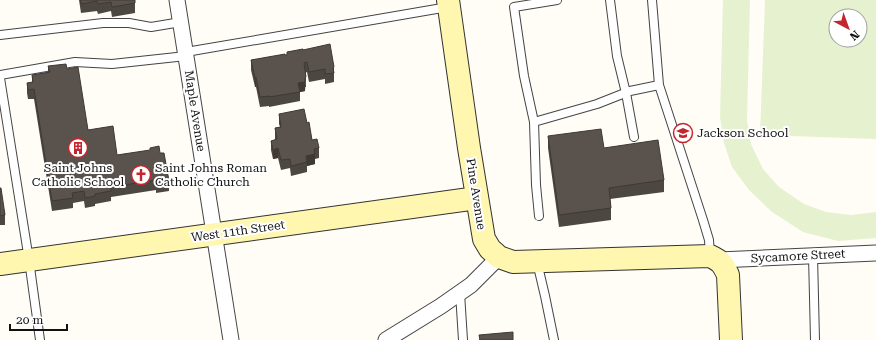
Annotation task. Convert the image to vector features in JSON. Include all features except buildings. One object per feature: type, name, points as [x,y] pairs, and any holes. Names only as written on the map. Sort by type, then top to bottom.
[{"type":"street","name":"Maple Avenue","points":[[177,0],[231,340]]},
{"type":"street","name":"Pine Avenue","points":[[448,3],[484,239],[490,249],[499,257]]},
{"type":"street","name":"West 11th Street","points":[[0,264],[477,198]]},
{"type":"street","name":"Sycamore Street","points":[[715,258],[876,253]]},
{"type":"street","points":[[386,340],[441,306],[471,285],[499,257],[513,262],[715,258],[724,266],[728,275],[731,340]]},
{"type":"lane","points":[[539,216],[536,185],[534,122],[524,76],[514,7],[557,0]]},
{"type":"lane","points":[[610,0],[617,56],[626,93],[634,138]]},
{"type":"lane","points":[[652,0],[659,85],[715,258]]},
{"type":"lane","points":[[40,340],[0,77],[75,62],[112,64],[186,54],[448,3]]},
{"type":"lane","points":[[0,36],[103,22],[129,23],[151,27],[181,22]]},
{"type":"lane","points":[[534,122],[597,104],[626,93],[659,85]]},
{"type":"lane","points":[[813,255],[815,340]]},
{"type":"lane","points":[[537,262],[554,340]]},
{"type":"lane","points":[[460,293],[463,340]]},
{"type":"green space","points":[[723,0],[750,0],[747,120],[751,144],[763,169],[779,187],[804,204],[826,212],[851,215],[876,212],[876,238],[838,241],[803,232],[772,212],[749,190],[732,167],[724,143],[720,117]]},
{"type":"green space","points":[[765,0],[876,0],[876,139],[760,135]]},
{"type":"place","name":"Jackson School","points":[[683,133]]},
{"type":"place","name":"Saint Johns Catholic School","points":[[78,148]]},
{"type":"place","name":"Saint Johns Roman Catholic Church","points":[[141,175]]}]
